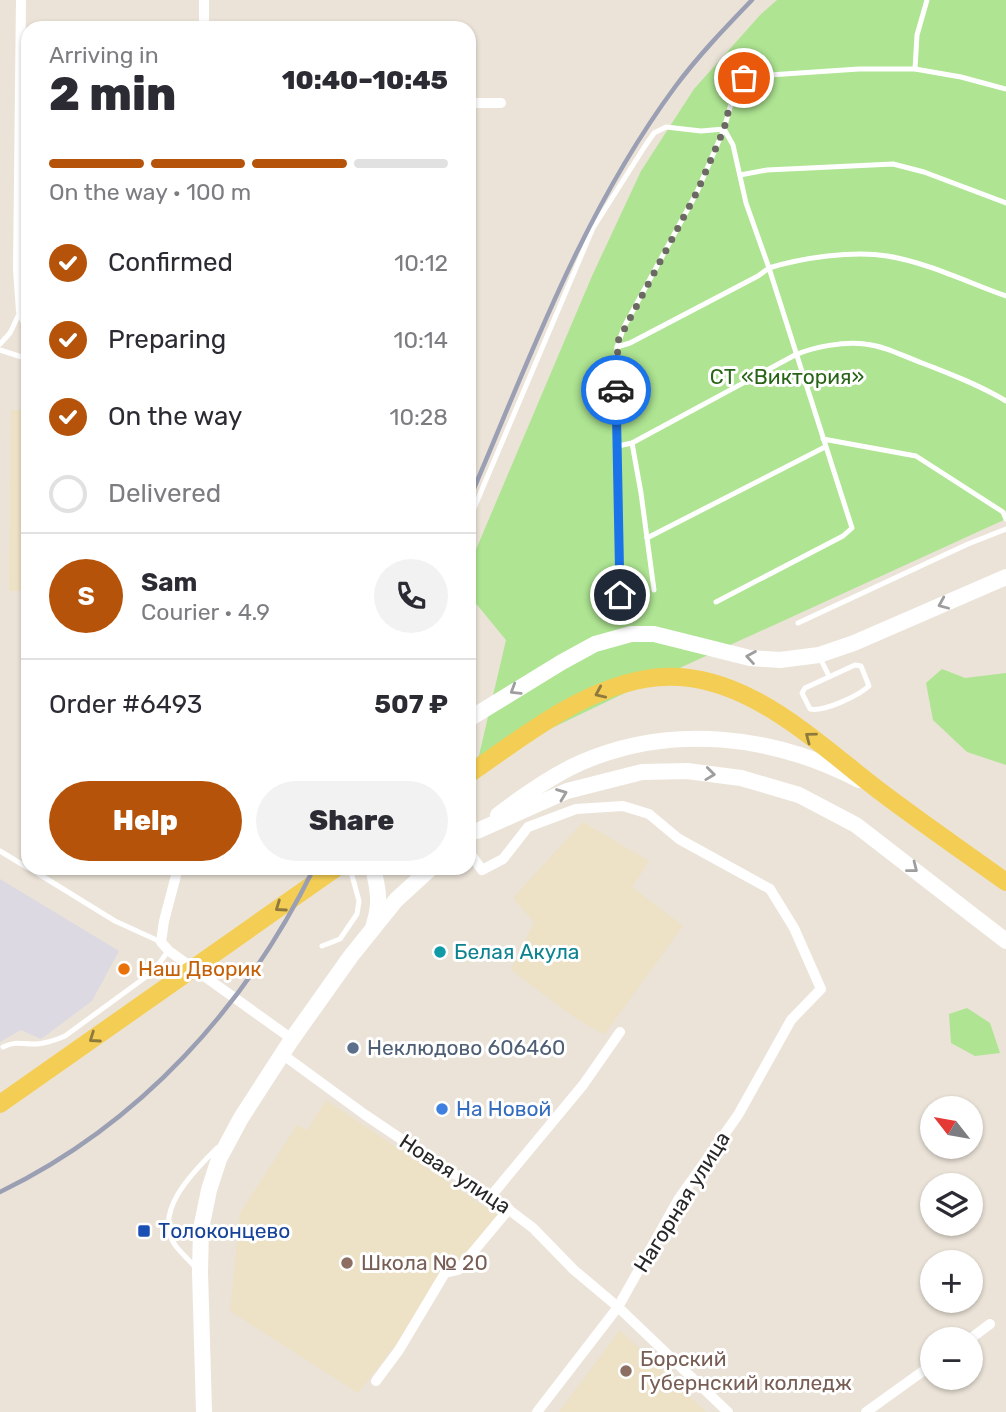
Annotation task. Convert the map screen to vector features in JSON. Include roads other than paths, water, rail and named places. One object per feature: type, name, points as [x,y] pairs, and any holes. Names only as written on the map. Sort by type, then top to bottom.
[{"type":"main road","points":[[476,770],[563,711],[606,690],[646,679],[683,677],[712,683],[773,710],[1006,882]]},
{"type":"main road","points":[[8,1099],[326,875]]},
{"type":"street","points":[[21,0],[22,21]]},
{"type":"street","points":[[204,0],[204,21]]},
{"type":"street","points":[[476,103],[501,103]]},
{"type":"street","points":[[21,188],[18,270],[21,311]]},
{"type":"street","points":[[476,715],[595,644],[631,634],[654,634],[750,658],[780,660],[819,655],[854,643],[1006,577]]},
{"type":"street","points":[[476,832],[524,796],[579,764],[635,744],[682,739],[725,739],[776,747],[839,770],[883,793]]},
{"type":"street","points":[[476,833],[567,791],[642,772],[687,771],[741,778],[799,795],[856,825],[1006,941]]},
{"type":"street","name":"Нагорная улица","points":[[476,862],[482,870],[503,859],[528,827],[576,809],[623,806],[649,814],[679,839],[770,889],[794,929],[821,989],[791,1020],[738,1115],[678,1200],[618,1307],[537,1412]]},
{"type":"street","points":[[176,875],[164,921],[165,947],[292,1039]]},
{"type":"street","points":[[372,929],[379,910],[375,875]]},
{"type":"street","points":[[204,1412],[201,1229],[219,1159],[232,1133],[282,1054],[351,956],[396,900],[423,875]]},
{"type":"street","points":[[491,1196],[583,1085],[620,1032]]},
{"type":"street","name":"Новая улица","points":[[282,1054],[364,1114],[491,1196],[533,1228],[728,1412]]},
{"type":"street","points":[[376,1381],[399,1350],[445,1273],[458,1270],[509,1209]]},
{"type":"street","points":[[983,1329],[990,1324]]},
{"type":"street","points":[[866,1412],[920,1373]]},
{"type":"lane","points":[[915,69],[917,35],[927,0]]},
{"type":"lane","points":[[620,595],[615,377],[617,347],[624,327],[697,192],[724,129],[737,82],[744,78],[859,69],[915,69],[1006,89]]},
{"type":"lane","points":[[476,504],[593,228],[649,138],[666,127],[701,131],[724,129]]},
{"type":"lane","points":[[716,602],[843,536],[852,528],[746,203],[733,145],[724,129]]},
{"type":"lane","points":[[740,175],[767,170],[893,164],[924,172],[1006,203]]},
{"type":"lane","points":[[617,347],[642,337],[769,268],[785,263],[850,254],[885,255],[1006,296]]},
{"type":"lane","points":[[0,344],[10,333],[21,311]]},
{"type":"lane","points":[[618,446],[632,443],[804,351],[852,343],[902,354],[946,371],[1006,401]]},
{"type":"lane","points":[[0,350],[21,357]]},
{"type":"lane","points":[[823,439],[916,456],[1003,512],[1006,519]]},
{"type":"lane","points":[[632,443],[654,590]]},
{"type":"lane","points":[[647,538],[825,447]]},
{"type":"lane","points":[[798,623],[1006,529]]},
{"type":"lane","points":[[819,655],[830,676]]},
{"type":"lane","points":[[855,665],[861,666],[869,686],[862,692],[818,711],[810,709],[802,693],[805,688],[830,676],[855,665]]},
{"type":"lane","points":[[0,850],[21,864]]},
{"type":"lane","points":[[3,1047],[15,1041],[33,1044],[51,1042],[65,1036],[155,971],[165,947],[115,921],[39,875]]},
{"type":"lane","points":[[322,946],[340,939],[357,914],[359,901],[351,875]]},
{"type":"lane","points":[[340,939],[351,956]]},
{"type":"lane","points":[[200,1272],[174,1244],[167,1226],[174,1203],[191,1174],[232,1133]]},
{"type":"railway","points":[[476,483],[536,340],[612,185],[675,87],[702,53],[752,0]]},
{"type":"railway","points":[[0,1192],[51,1164],[99,1132],[143,1096],[184,1057],[222,1014],[256,968],[310,875]]},
{"type":"place","name":"Белая Акула","points":[[440,952]]},
{"type":"place","name":"Наш Дворик","points":[[124,969]]},
{"type":"place","name":"Неклюдово 606460","points":[[353,1048]]},
{"type":"place","name":"На Новой","points":[[442,1109]]},
{"type":"place","name":"Толоконцево","points":[[144,1231]]},
{"type":"place","name":"Школа № 20","points":[[347,1263]]},
{"type":"place","name":"Борский Губернский колледж","points":[[626,1371]]},
{"type":"park label","name":"СТ «Виктория»","points":[[787,377]]}]
